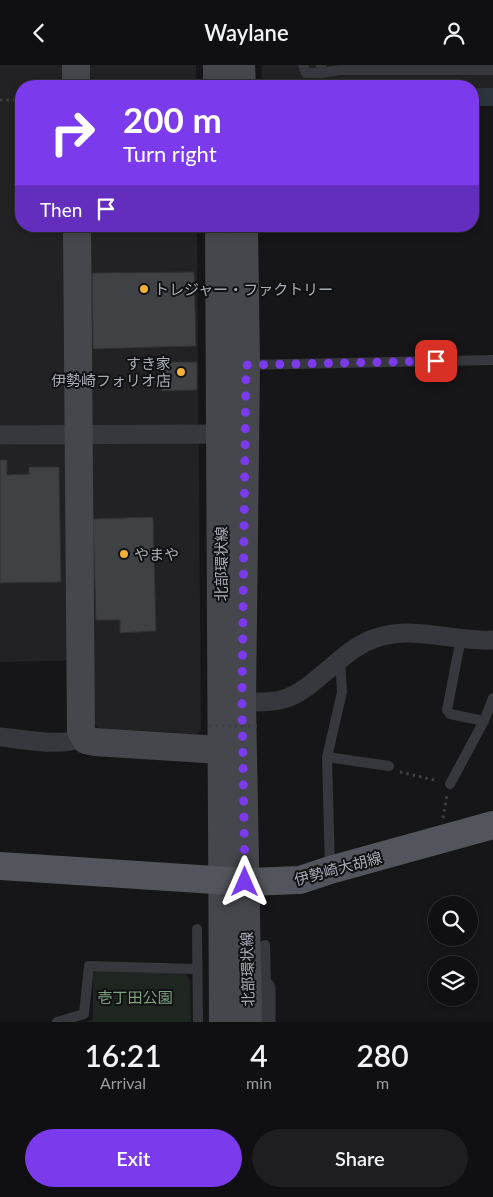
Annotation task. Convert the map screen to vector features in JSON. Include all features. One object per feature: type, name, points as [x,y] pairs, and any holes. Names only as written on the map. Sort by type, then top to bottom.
[{"type":"main road","name":"伊勢崎大胡線","points":[[0,866],[234,880],[300,880],[493,825]]},
{"type":"street","points":[[76,65],[76,80]]},
{"type":"street","points":[[217,65],[218,80]]},
{"type":"street","points":[[242,65],[242,80]]},
{"type":"street","points":[[77,232],[81,722],[83,737]]},
{"type":"street","name":"北部環状線","points":[[219,232],[222,434],[215,738],[234,880],[257,955],[248,1022]]},
{"type":"street","name":"北部環状線","points":[[223,1022],[234,880],[242,702],[246,365],[244,232]]},
{"type":"street","points":[[0,435],[222,434]]},
{"type":"street","points":[[242,702],[275,701],[290,697],[340,659],[368,641],[391,634],[416,633],[493,640]]},
{"type":"street","points":[[0,737],[64,742],[75,741],[83,737],[95,742],[215,738]]},
{"type":"street","points":[[257,955],[266,989],[266,1022]]},
{"type":"lane","points":[[303,65],[306,73],[321,69],[493,70]]},
{"type":"lane","points":[[246,365],[493,360]]},
{"type":"lane","points":[[461,638],[447,710],[450,714],[484,721]]},
{"type":"lane","points":[[330,870],[327,757],[342,692],[340,659]]},
{"type":"lane","points":[[450,784],[484,721],[493,698]]},
{"type":"lane","points":[[327,757],[388,766]]},
{"type":"lane","points":[[197,929],[198,1022]]},
{"type":"lane","points":[[257,955],[266,989]]},
{"type":"lane","points":[[58,1022],[84,1014],[88,966],[197,969]]},
{"type":"path","points":[[0,100],[15,100]]},
{"type":"path","points":[[215,738],[259,726]]},
{"type":"path","points":[[388,766],[400,772],[450,784],[441,824],[445,838]]},
{"type":"shaded area","points":[[0,65],[196,65],[196,80],[15,80],[15,232],[197,232],[201,730],[197,734],[98,728],[92,721],[91,660],[0,662]]},
{"type":"shaded area","points":[[262,65],[493,65],[493,90],[479,90],[479,80],[262,80]]},
{"type":"green space","name":"壱丁田公園","points":[[97,970],[184,973],[190,980],[191,1022],[85,1022],[93,1020],[93,973]]},
{"type":"building","points":[[194,272],[196,346],[93,349],[92,273]]},
{"type":"building","points":[[162,362],[197,362],[197,390],[162,391]]},
{"type":"building","points":[[0,460],[7,460],[7,475],[29,474],[29,467],[59,467],[61,582],[0,583]]},
{"type":"building","points":[[153,517],[156,631],[120,633],[120,620],[96,620],[93,519]]},
{"type":"waterway","points":[[479,97],[493,97]]},
{"type":"place","name":"トレジャー・ファクトリー","points":[[144,289]]},
{"type":"place","name":"すき家 伊勢崎フォリオ店","points":[[181,372]]},
{"type":"place","name":"やまや","points":[[124,554]]},
{"type":"route","points":[[245,882],[242,702],[246,365],[436,361]]}]
